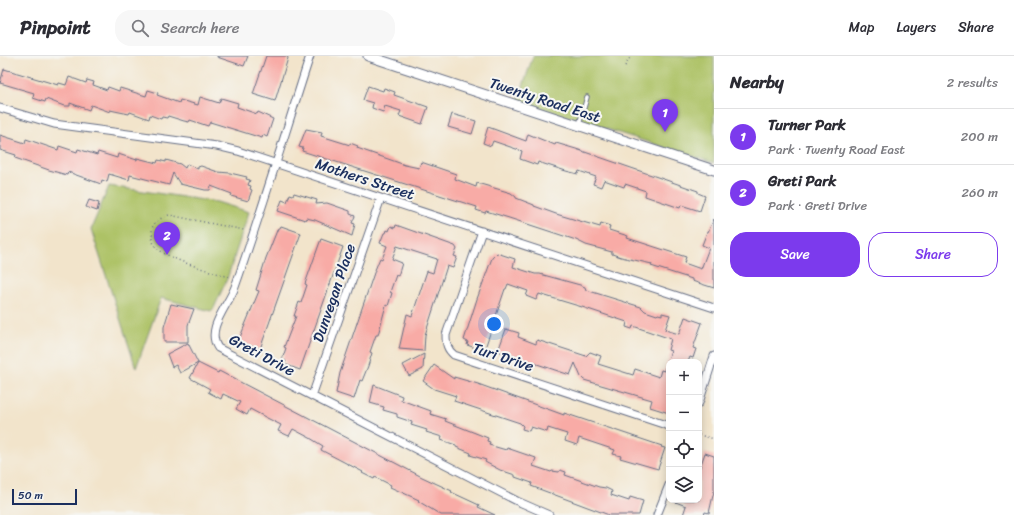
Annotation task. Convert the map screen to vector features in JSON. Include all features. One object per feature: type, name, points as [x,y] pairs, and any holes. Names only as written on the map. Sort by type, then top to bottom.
[{"type":"street","name":"Greti Drive","points":[[310,56],[234,289],[214,329],[213,335],[218,348],[534,510],[548,515]]},
{"type":"street","name":"Twenty Road East","points":[[368,56],[714,170]]},
{"type":"street","name":"Mothers Street","points":[[0,108],[54,124],[217,146],[381,198],[714,308]]},
{"type":"street","name":"Dunvegan Place","points":[[312,396],[381,198]]},
{"type":"street","name":"Turi Drive","points":[[482,231],[446,335],[447,347],[450,351],[454,355],[666,425]]},
{"type":"street","points":[[702,395],[714,356]]},
{"type":"street","points":[[657,515],[666,492]]},
{"type":"lane","points":[[579,125],[587,97]]},
{"type":"path","points":[[625,66],[630,56]]},
{"type":"path","points":[[229,277],[166,255],[156,247],[152,239],[152,227],[159,218],[169,215],[244,230]]},
{"type":"path","points":[[702,436],[714,440]]},
{"type":"green space","points":[[533,56],[714,56],[714,163],[518,101]]},
{"type":"green space","points":[[109,186],[217,202],[249,212],[227,279],[214,308],[211,311],[161,298],[136,368],[91,229]]},
{"type":"building","points":[[217,56],[248,56],[244,66]]},
{"type":"building","points":[[266,56],[287,56],[288,58],[275,101],[253,94]]},
{"type":"building","points":[[4,69],[58,85],[59,83],[66,85],[69,77],[86,83],[87,80],[94,82],[93,85],[107,90],[108,87],[119,91],[120,88],[146,96],[148,90],[179,103],[180,100],[198,105],[200,97],[219,103],[221,98],[238,103],[237,107],[257,114],[258,112],[273,119],[267,137],[263,135],[262,138],[210,122],[208,126],[190,120],[189,122],[168,116],[167,118],[162,117],[161,119],[150,115],[149,119],[130,112],[129,114],[110,110],[110,112],[91,105],[89,110],[70,103],[70,106],[64,106],[46,99],[45,102],[33,98],[34,93],[0,83]]},
{"type":"building","points":[[368,86],[383,91],[384,88],[395,92],[394,95],[428,107],[422,124],[399,116],[401,111],[385,106],[383,112],[372,108],[373,103],[363,100]]},
{"type":"building","points":[[452,114],[476,121],[472,134],[448,127]]},
{"type":"building","points":[[488,127],[526,141],[528,134],[555,145],[556,143],[576,149],[698,191],[698,193],[705,196],[700,211],[681,205],[680,208],[645,196],[646,191],[625,184],[624,187],[604,180],[601,187],[593,184],[596,177],[579,171],[578,174],[538,162],[537,165],[520,159],[522,151],[493,141],[491,146],[483,143]]},
{"type":"building","points":[[306,129],[322,132],[321,136],[350,145],[350,143],[358,146],[357,148],[405,165],[419,168],[421,162],[456,174],[455,179],[476,187],[477,183],[511,193],[516,198],[556,214],[600,227],[601,223],[610,226],[609,230],[628,236],[627,238],[686,257],[684,263],[701,269],[709,248],[702,245],[714,219],[714,288],[692,281],[692,279],[651,266],[652,264],[621,257],[612,254],[612,252],[586,245],[576,240],[509,218],[486,211],[485,213],[476,210],[477,207],[302,151],[303,148],[299,147]]},
{"type":"building","points":[[0,135],[25,143],[26,139],[58,150],[59,146],[77,152],[78,149],[97,155],[98,152],[117,158],[118,154],[137,160],[137,158],[157,163],[158,160],[166,162],[166,160],[180,164],[185,168],[187,164],[198,169],[198,167],[201,166],[218,172],[247,177],[246,179],[250,180],[248,185],[251,186],[250,189],[252,190],[248,201],[231,196],[232,194],[211,186],[210,190],[205,190],[180,184],[173,173],[169,185],[130,175],[129,180],[109,174],[107,182],[102,180],[101,184],[68,172],[67,175],[15,158],[16,155],[0,150]]},
{"type":"building","points":[[294,193],[317,200],[316,204],[327,203],[350,211],[350,214],[355,216],[352,223],[355,224],[352,236],[315,220],[306,218],[305,220],[278,211],[282,200],[287,202],[290,194],[293,195]]},
{"type":"building","points":[[89,200],[99,203],[97,211],[86,207]]},
{"type":"building","points":[[396,225],[455,246],[457,249],[454,256],[457,257],[453,268],[447,266],[425,335],[424,351],[399,349],[407,314],[412,316],[427,271],[433,273],[437,259],[397,246],[392,259],[402,263],[398,276],[396,275],[390,292],[392,293],[388,306],[386,305],[378,335],[376,335],[370,352],[372,353],[368,366],[362,381],[360,380],[354,399],[336,393],[340,373],[375,270],[380,258],[382,259],[387,246],[380,243],[384,233],[386,233],[387,230],[389,231],[391,226],[395,228]]},
{"type":"building","points":[[281,226],[301,233],[260,349],[238,342],[259,291],[256,290],[266,258],[278,228]]},
{"type":"building","points":[[321,239],[343,247],[300,370],[284,364],[286,361],[282,360],[286,348],[284,347],[296,316],[294,316],[299,302],[301,303],[307,285],[305,284]]},
{"type":"building","points":[[497,253],[515,259],[513,267],[580,285],[585,287],[586,290],[641,307],[645,311],[657,315],[662,315],[662,313],[670,315],[665,330],[679,334],[685,317],[702,323],[693,348],[696,349],[693,358],[668,359],[671,351],[668,350],[671,339],[633,326],[632,329],[626,327],[627,322],[539,294],[536,300],[526,296],[528,291],[508,284],[484,351],[467,345],[468,342],[464,340],[492,258]]},
{"type":"building","points":[[171,304],[194,309],[188,325],[188,342],[164,342],[164,327]]},
{"type":"building","points":[[506,329],[519,333],[518,337],[536,344],[537,340],[586,356],[590,352],[601,356],[598,364],[633,375],[635,369],[659,377],[661,370],[664,371],[666,365],[666,412],[650,407],[652,400],[584,380],[581,377],[575,363],[570,375],[498,351]]},
{"type":"building","points":[[188,343],[198,363],[180,373],[176,365],[172,367],[167,354]]},
{"type":"building","points":[[424,354],[423,369],[409,376],[403,365]]},
{"type":"building","points":[[198,363],[218,373],[219,371],[422,477],[452,491],[451,492],[479,505],[478,507],[495,515],[441,515],[418,501],[419,500],[390,487],[391,485],[375,477],[374,479],[362,473],[363,472],[321,450],[323,446],[293,429],[289,436],[278,431],[281,425],[250,409],[247,415],[236,409],[240,402],[223,394],[221,399],[208,392],[210,389],[190,378]]},
{"type":"building","points":[[434,365],[454,379],[454,377],[478,384],[564,415],[564,413],[662,446],[661,447],[665,448],[658,469],[620,458],[621,456],[613,454],[615,450],[579,438],[577,445],[565,441],[567,434],[548,428],[547,432],[531,427],[529,431],[522,429],[523,426],[520,423],[454,401],[456,396],[434,389],[423,381]]},
{"type":"building","points":[[374,385],[402,396],[401,400],[431,411],[430,414],[446,419],[445,421],[488,438],[487,441],[490,442],[489,445],[506,450],[507,448],[536,458],[533,466],[551,472],[559,472],[560,470],[566,472],[565,475],[606,488],[612,491],[611,495],[629,501],[630,497],[643,501],[639,515],[609,515],[531,486],[532,483],[500,470],[485,462],[486,460],[470,455],[471,453],[456,447],[456,445],[441,440],[442,437],[411,425],[412,422],[397,417],[397,414],[383,410],[384,407],[370,403]]},
{"type":"building","points":[[705,453],[714,456],[714,491],[709,513],[705,512],[704,515],[683,515],[686,506],[678,503],[702,503],[702,462]]},
{"type":"place","name":"Turner Park","points":[[665,132]]},
{"type":"place","name":"Greti Park","points":[[167,255]]}]
